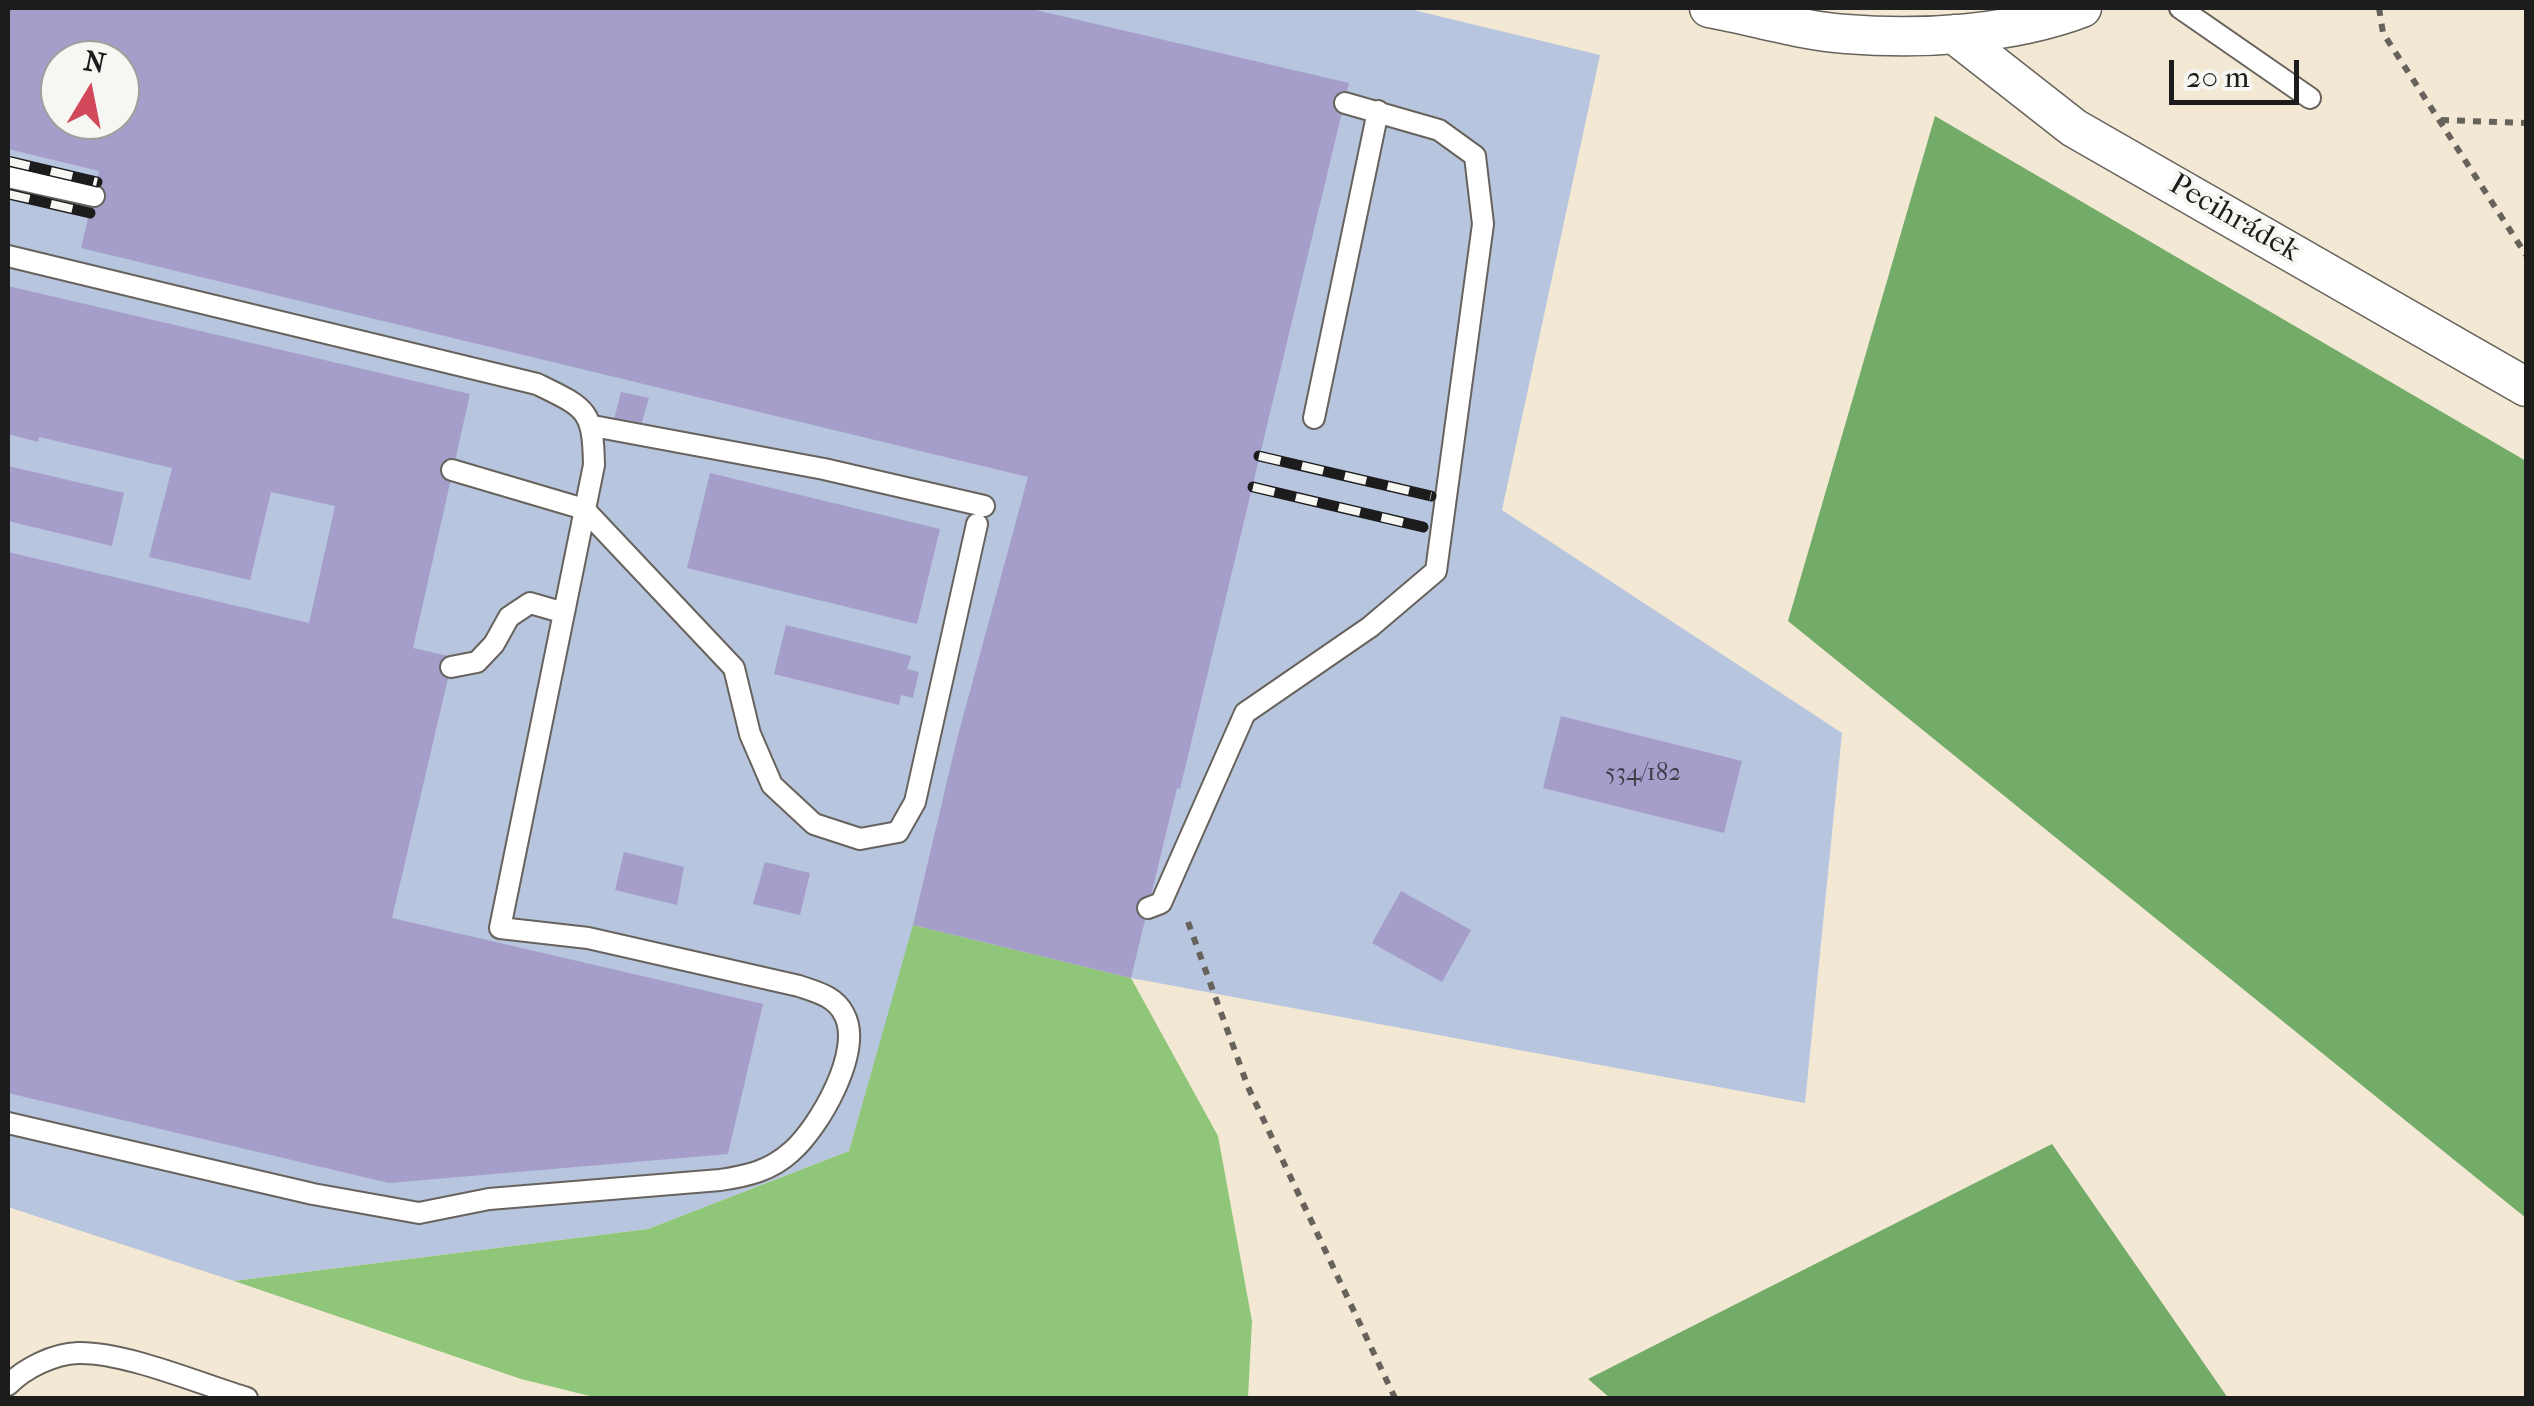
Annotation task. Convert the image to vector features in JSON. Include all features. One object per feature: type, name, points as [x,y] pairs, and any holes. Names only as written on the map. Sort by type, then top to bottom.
[{"type":"street","points":[[1709,8],[1844,34],[1954,34],[2055,18],[2082,8]]},
{"type":"street","name":"Pecihrádek","points":[[1954,34],[2074,128],[2526,387]]},
{"type":"lane","points":[[2180,8],[2310,98]]},
{"type":"lane","points":[[1148,908],[1161,903],[1245,713],[1370,626],[1436,571],[1483,224],[1475,156],[1438,130],[1344,102]]},
{"type":"lane","points":[[1314,418],[1378,111]]},
{"type":"lane","points":[[8,177],[94,196]]},
{"type":"lane","points":[[8,256],[538,384],[576,404],[593,426],[594,465],[500,928],[588,938],[827,995],[845,1014],[848,1035],[840,1082],[822,1118],[791,1152],[758,1174],[489,1199],[419,1213],[313,1194],[8,1123]]},
{"type":"lane","points":[[452,470],[584,509],[734,668],[750,734],[772,785],[814,824],[860,839],[898,832],[915,802],[981,515],[824,469],[593,426]]},
{"type":"lane","points":[[451,667],[476,662],[494,644],[509,617],[530,603],[562,612]]},
{"type":"lane","points":[[8,1386],[41,1362],[76,1353],[113,1357],[247,1398]]},
{"type":"path","points":[[2380,8],[2383,33],[2526,254]]},
{"type":"path","points":[[2440,120],[2526,124]]},
{"type":"path","points":[[1188,922],[1248,1087],[1396,1398]]},
{"type":"shaded area","points":[[8,8],[1405,8],[1600,55],[1502,510],[1842,733],[1805,1103],[1131,978],[914,925],[849,1151],[648,1229],[234,1281],[8,1207]]},
{"type":"green space","points":[[1935,116],[2526,461],[2526,1218],[1788,621]]},
{"type":"green space","points":[[913,925],[1131,978],[1218,1136],[1252,1321],[1248,1397],[598,1398],[521,1379],[234,1281],[648,1229],[849,1151]]},
{"type":"green space","points":[[2052,1144],[2228,1398],[1610,1398],[1588,1379]]},
{"type":"building","points":[[8,8],[1027,8],[1349,83],[1131,978],[913,925],[957,739],[1028,477],[81,248],[99,171],[8,149]]},
{"type":"building","points":[[8,286],[470,394],[413,648],[453,657],[392,918],[763,1004],[728,1154],[389,1183],[8,1093],[8,552],[309,623],[335,506],[271,492],[250,580],[149,557],[172,468],[39,437],[38,442],[8,434]]},
{"type":"building","points":[[621,392],[649,398],[641,425],[614,419]]},
{"type":"building","points":[[8,466],[124,493],[112,546],[8,521]]},
{"type":"building","points":[[710,473],[940,529],[917,624],[687,568]]},
{"type":"building","points":[[786,625],[911,656],[907,669],[919,672],[913,698],[901,695],[899,705],[774,674]]},
{"type":"building","points":[[1561,716],[1742,761],[1724,833],[1543,788]]},
{"type":"building","points":[[624,852],[684,867],[677,905],[615,890]]},
{"type":"building","points":[[765,862],[810,873],[800,915],[753,904]]},
{"type":"building","points":[[1401,891],[1471,930],[1442,982],[1372,943]]},
{"type":"railway","points":[[8,161],[97,182]]},
{"type":"railway","points":[[8,194],[90,213]]},
{"type":"railway","points":[[1259,456],[1431,496]]},
{"type":"railway","points":[[1253,487],[1423,527]]}]
